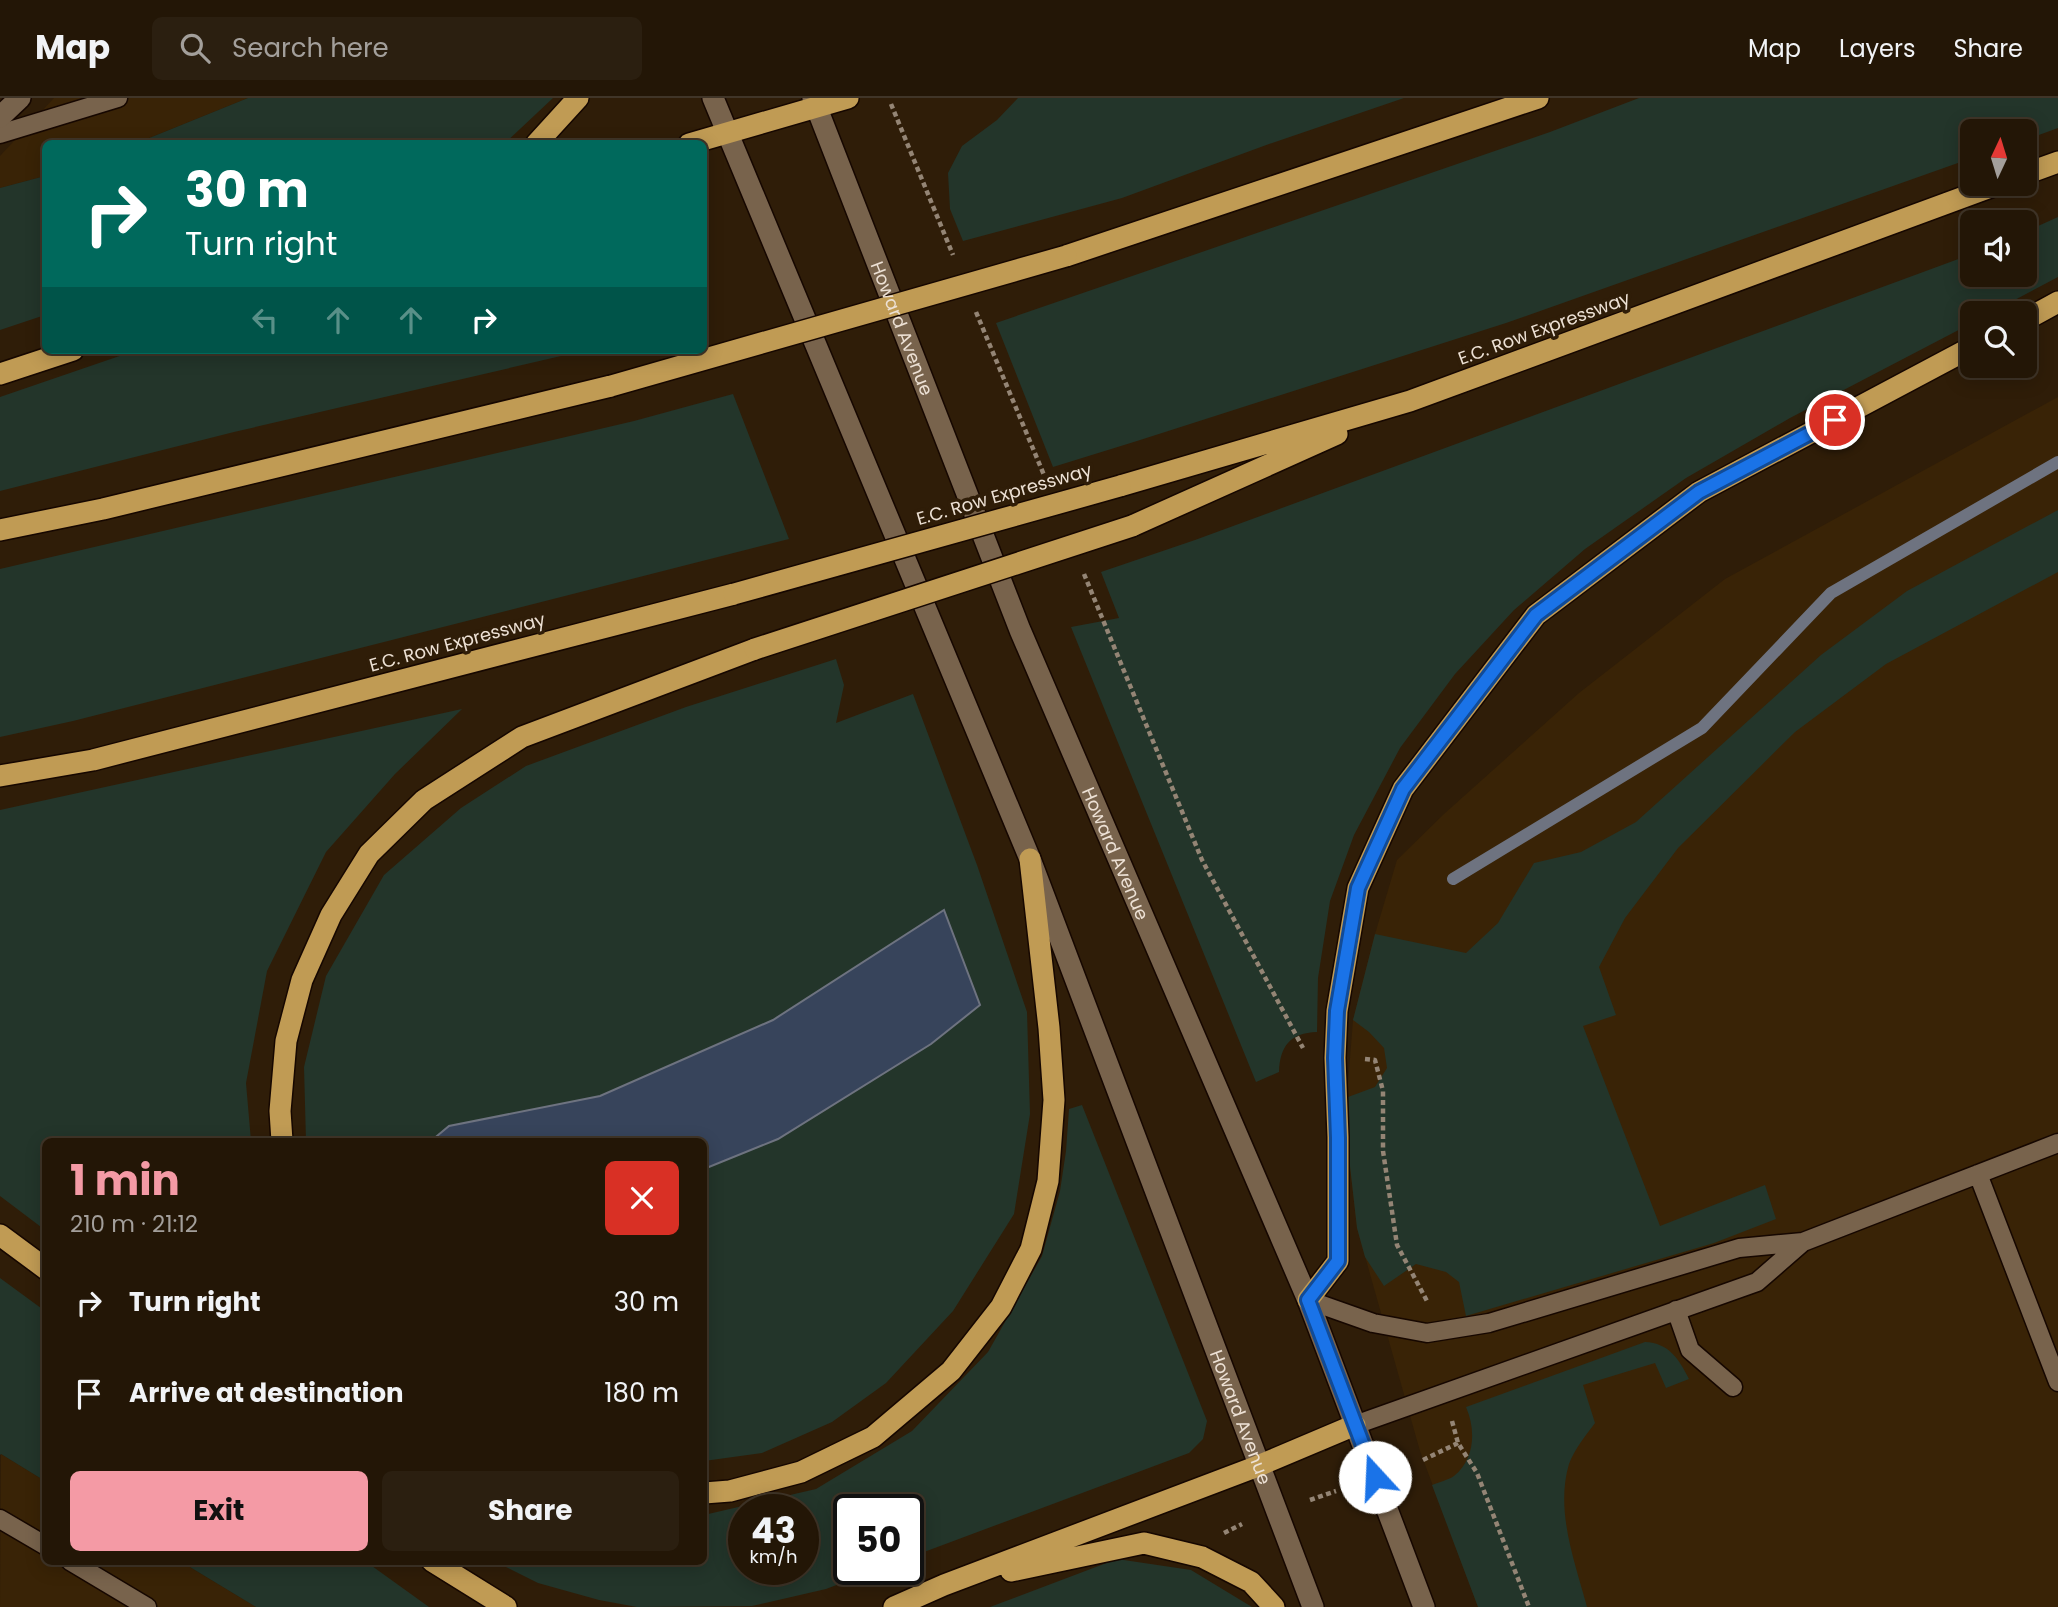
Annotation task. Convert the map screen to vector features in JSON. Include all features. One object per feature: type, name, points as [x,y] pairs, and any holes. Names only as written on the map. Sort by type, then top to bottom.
[{"type":"highway","points":[[541,140],[578,98]]},
{"type":"highway","points":[[701,140],[815,103],[848,98]]},
{"type":"highway","points":[[0,530],[116,506],[611,386],[1066,256],[1538,98]]},
{"type":"highway","points":[[2037,170],[2058,162]]},
{"type":"highway","name":"E.C. Row Expressway","points":[[0,776],[93,760],[734,594],[1410,401],[1966,196]]},
{"type":"highway","points":[[2037,313],[2058,302]]},
{"type":"highway","points":[[1308,1300],[1338,1261],[1335,1058],[1337,1011],[1358,888],[1403,789],[1536,615],[1699,492],[1960,353]]},
{"type":"highway","points":[[0,374],[61,354]]},
{"type":"highway","points":[[282,1138],[280,1111],[286,1041],[302,980],[331,915],[369,854],[424,800],[522,737],[755,649],[1132,526],[1410,401]]},
{"type":"highway","points":[[707,1493],[730,1491],[801,1472],[873,1437],[951,1371],[1001,1307],[1031,1249],[1048,1181],[1054,1100],[1049,1028],[1030,859]]},
{"type":"highway","points":[[0,1235],[42,1266]]},
{"type":"highway","points":[[894,1607],[944,1585],[1258,1466],[1355,1425]]},
{"type":"highway","points":[[944,1585],[1144,1543],[1202,1557],[1251,1582],[1273,1607]]},
{"type":"highway","points":[[438,1565],[506,1607]]},
{"type":"main road","points":[[0,117],[20,98]]},
{"type":"main road","name":"Howard Avenue","points":[[713,98],[1030,859],[1313,1607]]},
{"type":"main road","name":"Howard Avenue","points":[[815,103],[1020,630],[1308,1300],[1424,1607]]},
{"type":"lane","points":[[0,134],[118,98]]},
{"type":"lane","points":[[1308,1300],[1373,1323],[1427,1333],[1489,1323],[1739,1248],[1803,1242],[2058,1143]]},
{"type":"lane","points":[[1978,1174],[2058,1382]]},
{"type":"lane","points":[[1355,1425],[1757,1282],[1803,1242]]},
{"type":"lane","points":[[1676,1310],[1690,1350],[1733,1387]]},
{"type":"lane","points":[[0,1520],[42,1544]]},
{"type":"lane","points":[[77,1565],[147,1607]]},
{"type":"path","points":[[891,104],[954,258]]},
{"type":"path","points":[[975,309],[1044,476]]},
{"type":"path","points":[[1081,565],[1202,860],[1308,1058]]},
{"type":"path","points":[[1363,1059],[1375,1060],[1383,1091],[1382,1151],[1398,1245],[1427,1301]]},
{"type":"path","points":[[1449,1413],[1458,1443],[1477,1473],[1529,1607]]},
{"type":"path","points":[[1423,1460],[1458,1443]]},
{"type":"path","points":[[1310,1500],[1336,1491]]},
{"type":"shaded area","points":[[54,98],[248,98],[144,140],[42,140],[42,177],[0,188],[0,156]]},
{"type":"shaded area","points":[[2058,397],[2058,1607],[1478,1607],[1420,1451],[1357,1228],[1345,1122],[1353,1020],[1397,860],[1444,814],[1579,693],[1725,579]]},
{"type":"shaded area","points":[[1,1454],[42,1479],[42,1565],[187,1565],[256,1607],[0,1607]]},
{"type":"green space","points":[[248,98],[553,98],[508,140],[144,140]]},
{"type":"green space","points":[[1018,98],[1404,98],[1122,198],[963,241],[950,209],[948,173],[962,146],[997,120]]},
{"type":"green space","points":[[1639,98],[2058,98],[2058,128],[2037,136],[2037,119],[1960,119],[1960,162],[1506,323],[1053,467],[996,323],[1550,132]]},
{"type":"green space","points":[[42,177],[42,316],[0,330],[0,188]]},
{"type":"green space","points":[[2058,217],[2058,277],[2013,301],[1960,301],[1960,329],[1790,418],[1686,478],[1585,549],[1514,610],[1455,674],[1400,748],[1354,835],[1330,901],[1318,978],[1317,1032],[1293,1038],[1284,1048],[1279,1072],[1256,1082],[1071,627],[1119,618],[1101,572],[1195,540],[1960,258],[1960,287],[2037,287],[2037,227]]},
{"type":"green space","points":[[125,354],[570,354],[234,432],[0,491],[0,397]]},
{"type":"green space","points":[[733,394],[789,539],[73,721],[0,737],[0,569],[634,421]]},
{"type":"green space","points":[[2058,510],[2058,572],[1886,664],[1795,732],[1678,848],[1625,918],[1599,967],[1616,1015],[1583,1026],[1660,1226],[1765,1185],[1776,1219],[1714,1243],[1466,1316],[1459,1282],[1446,1272],[1416,1264],[1384,1286],[1365,1257],[1357,1228],[1345,1122],[1348,1097],[1375,1087],[1387,1068],[1384,1048],[1353,1020],[1375,934],[1466,953],[1498,923],[1534,863],[1581,852],[1636,822],[1821,655],[1907,591]]},
{"type":"green space","points":[[836,659],[844,685],[836,723],[913,694],[977,865],[1027,1012],[1030,1114],[1014,1214],[953,1311],[886,1383],[832,1422],[762,1453],[707,1461],[707,1168],[778,1139],[980,1005],[944,911],[773,1020],[600,1096],[449,1126],[435,1138],[306,1138],[304,1067],[326,976],[384,875],[461,808],[526,766],[686,707]]},
{"type":"green space","points":[[462,709],[395,774],[326,852],[267,971],[246,1083],[251,1138],[42,1138],[42,1228],[0,1196],[0,810]]},
{"type":"green space","points":[[1082,1105],[1207,1421],[1203,1439],[1189,1453],[924,1552],[924,1494],[833,1494],[833,1585],[837,1585],[752,1606],[637,1607],[599,1600],[538,1583],[502,1565],[707,1565],[707,1514],[728,1509],[728,1585],[819,1585],[819,1494],[794,1494],[816,1489],[912,1431],[988,1352],[1042,1256],[1060,1191],[1069,1109]]},
{"type":"green space","points":[[0,1278],[42,1309],[42,1479],[0,1455]]},
{"type":"green space","points":[[1645,1342],[1661,1345],[1672,1353],[1689,1379],[1666,1388],[1655,1363],[1583,1385],[1595,1423],[1569,1464],[1564,1500],[1568,1536],[1587,1607],[1478,1607],[1432,1485],[1454,1476],[1470,1453],[1472,1434],[1466,1407]]},
{"type":"green space","points":[[1117,1559],[1191,1570],[1252,1607],[990,1607]]},
{"type":"green space","points":[[187,1565],[371,1565],[429,1607],[256,1607]]},
{"type":"water","points":[[944,910],[980,1005],[931,1044],[778,1139],[707,1168],[707,1138],[435,1138],[449,1126],[600,1096],[773,1020]]},
{"type":"waterway","points":[[1453,879],[1702,728],[1831,593],[2058,462]]},
{"type":"route","points":[[1375,1477],[1308,1300],[1338,1261],[1335,1058],[1337,1011],[1358,888],[1403,789],[1536,615],[1699,492],[1835,420]]}]
